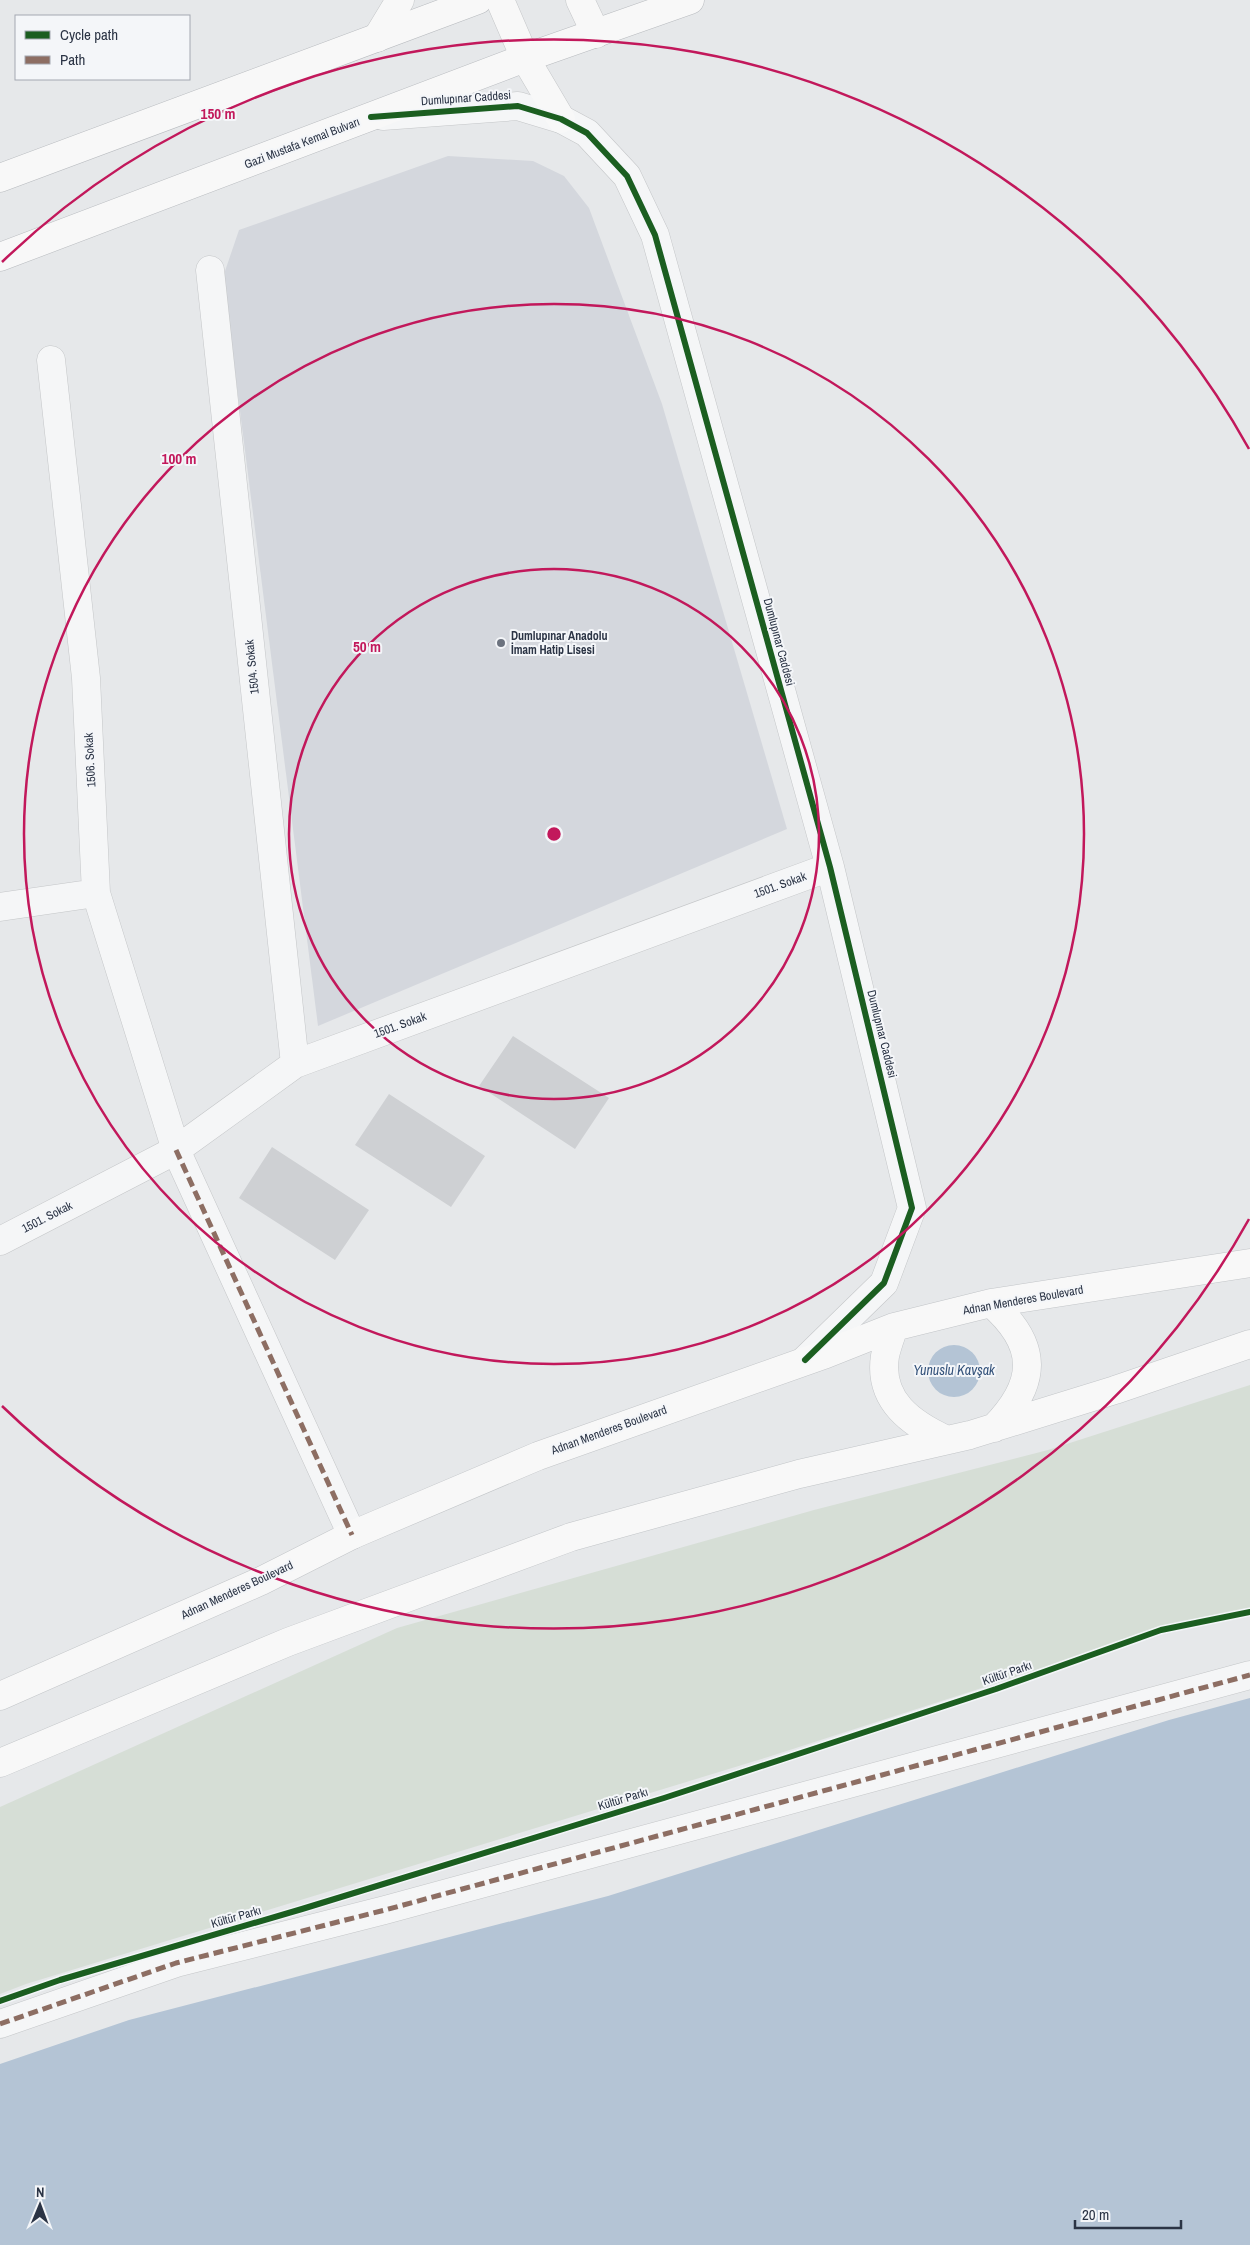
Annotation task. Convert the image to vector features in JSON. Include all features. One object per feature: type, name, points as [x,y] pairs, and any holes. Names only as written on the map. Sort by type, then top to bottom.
[{"type":"main road","points":[[377,38],[400,0]]},
{"type":"main road","points":[[0,178],[478,0]]},
{"type":"main road","points":[[500,0],[526,58],[561,119]]},
{"type":"main road","points":[[580,0],[596,34]]},
{"type":"main road","name":"Gazi Mustafa Kemal Bulvarı","points":[[0,257],[526,58],[690,0]]},
{"type":"main road","name":"Adnan Menderes Boulevard","points":[[0,1696],[261,1581],[352,1535],[538,1456],[826,1354],[894,1326],[991,1303],[1250,1263]]},
{"type":"main road","points":[[991,1303],[1010,1320],[1022,1340],[1027,1365],[1023,1389],[1011,1410],[994,1428]]},
{"type":"main road","points":[[894,1326],[885,1357],[886,1379],[893,1401],[908,1418],[926,1431],[946,1440]]},
{"type":"main road","points":[[0,1763],[288,1642],[571,1537],[799,1474],[994,1428],[1115,1390],[1250,1344]]},
{"type":"street","name":"Dumlupınar Caddesi","points":[[371,117],[518,106],[561,119],[587,133],[627,176],[655,235],[830,867],[912,1208],[884,1283],[805,1360]]},
{"type":"street","name":"1504. Sokak","points":[[210,270],[294,1064]]},
{"type":"street","name":"1506. Sokak","points":[[51,360],[86,678],[96,893],[176,1150],[352,1535]]},
{"type":"street","name":"1501. Sokak","points":[[0,1241],[176,1150],[294,1064],[830,867]]},
{"type":"street","points":[[0,907],[96,893]]},
{"type":"street","points":[[0,2024],[176,1963],[404,1905],[1250,1676]]},
{"type":"shaded area","name":"Dumlupınar Anadolu İmam Hatip Lisesi","points":[[448,156],[533,161],[564,176],[589,208],[662,404],[787,829],[318,1026],[223,277],[239,230]]},
{"type":"shaded area","points":[[1250,1385],[1250,1612],[1161,1630],[768,1757],[26,1984],[0,1994],[0,1807],[397,1628],[814,1510],[1048,1450]]},
{"type":"water","name":"Yunuslu Kavşak","points":[[954,1345],[964,1347],[972,1353],[978,1361],[980,1371],[978,1381],[972,1389],[964,1395],[954,1397],[944,1395],[936,1389],[930,1381],[928,1371],[930,1361],[936,1353],[944,1347]]},
{"type":"water","points":[[1250,1698],[1250,2245],[0,2245],[0,2064],[129,2020],[608,1896],[1169,1720]]},
{"type":"building","points":[[513,1036],[609,1098],[575,1149],[479,1086]]},
{"type":"building","points":[[389,1094],[485,1156],[451,1207],[355,1145]]},
{"type":"building","points":[[272,1147],[369,1210],[335,1260],[239,1198]]},
{"type":"marked path","points":[[176,1150],[352,1535]]},
{"type":"marked path","points":[[0,2024],[176,1963],[385,1910],[1250,1675]]},
{"type":"cycle path","points":[[371,117],[518,106],[561,119],[587,133],[627,176],[655,235],[830,867],[912,1208],[884,1283],[805,1360]]},
{"type":"cycle path","name":"Kültür Parkı","points":[[0,2001],[60,1980],[302,1909],[664,1798],[996,1689],[1161,1630],[1250,1612]]},
{"type":"place","name":"Dumlupınar Anadolu İmam Hatip Lisesi","points":[[501,643]]}]
